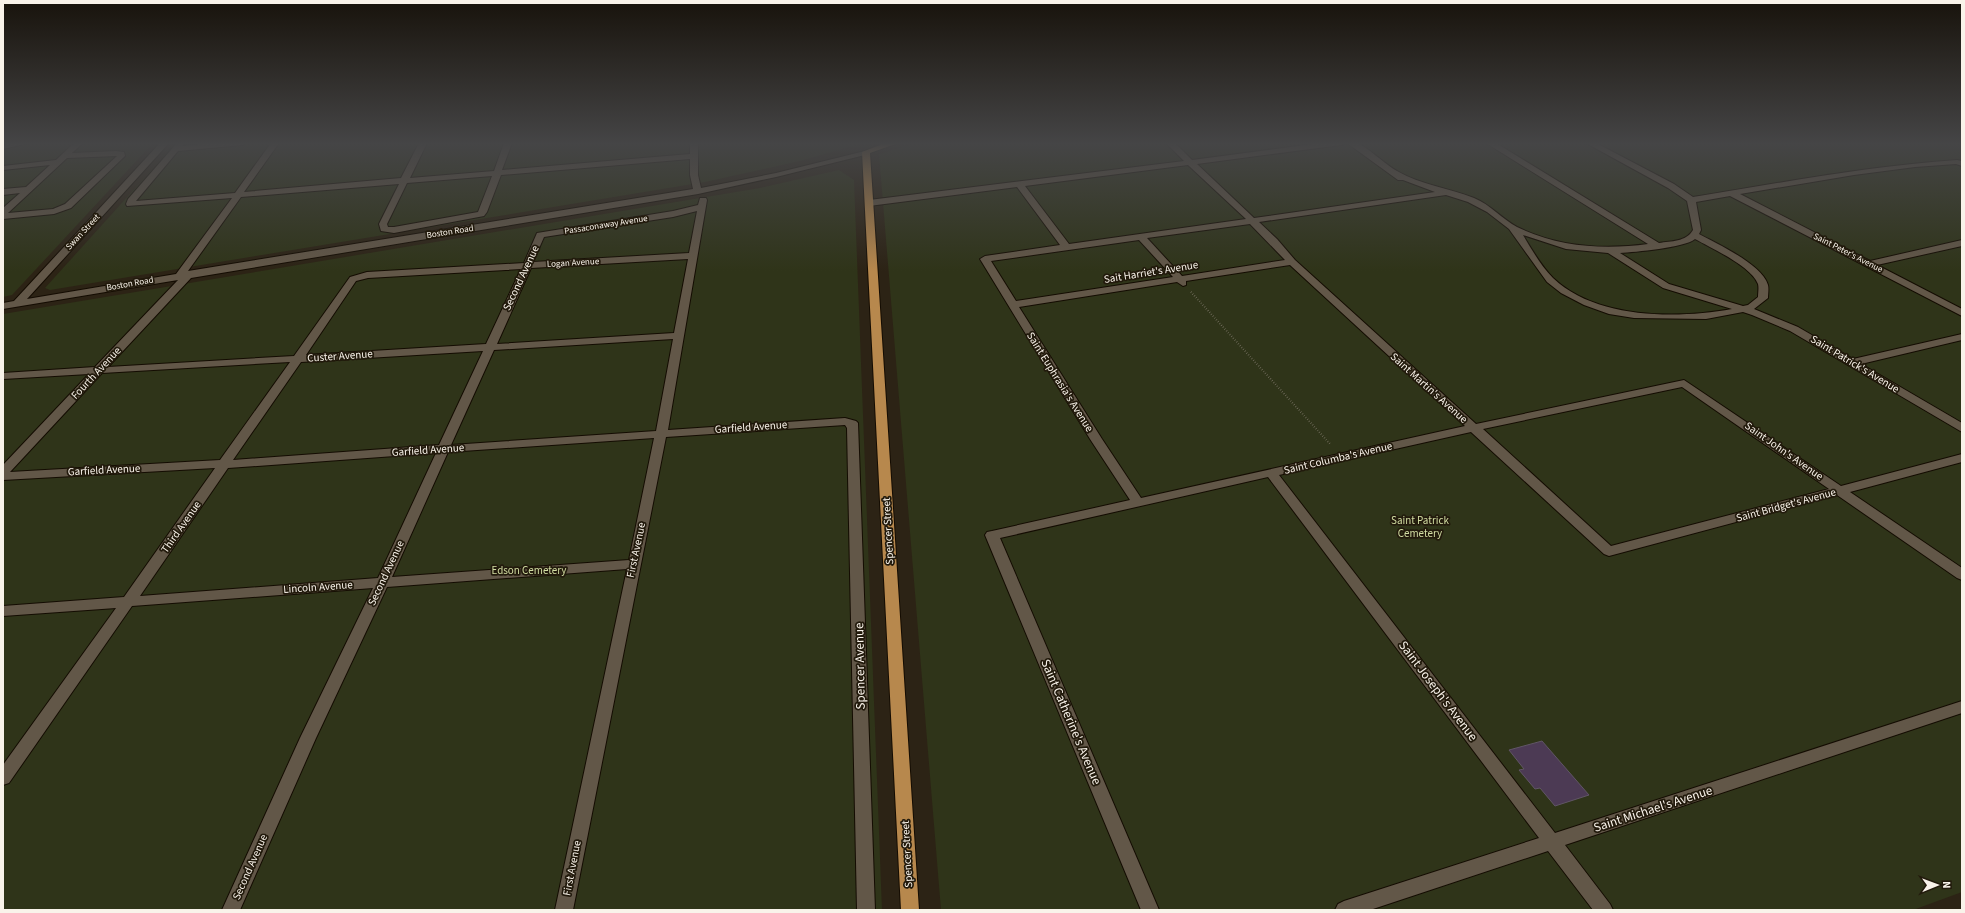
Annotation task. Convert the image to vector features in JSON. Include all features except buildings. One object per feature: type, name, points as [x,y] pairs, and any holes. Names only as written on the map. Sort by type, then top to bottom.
[{"type":"main road","name":"Spencer Street","points":[[867,186],[910,910]]},
{"type":"street","points":[[3,214],[34,186]]},
{"type":"street","points":[[3,214],[54,210],[68,206],[90,186]]},
{"type":"street","name":"Swan Street","points":[[18,303],[126,186]]},
{"type":"street","points":[[144,186],[130,204],[347,186]]},
{"type":"street","name":"Fourth Avenue","points":[[3,472],[99,370],[185,275],[244,186]]},
{"type":"street","points":[[403,186],[383,224],[384,229],[388,230],[473,217],[481,214],[492,186]]},
{"type":"street","name":"First Avenue","points":[[564,910],[633,564],[661,434],[701,207],[701,190],[698,186]]},
{"type":"street","name":"Boston Road","points":[[3,306],[723,186]]},
{"type":"street","points":[[868,203],[1006,186]]},
{"type":"street","points":[[1020,186],[1066,247],[1446,194]]},
{"type":"street","name":"Saint Martin's Avenue","points":[[1215,186],[1253,221],[1292,262],[1609,551]]},
{"type":"street","points":[[1412,186],[1427,196]]},
{"type":"street","points":[[1421,186],[1480,205],[1513,228],[1536,238],[1555,243],[1610,251],[1658,246],[1688,240],[1694,235],[1697,230],[1691,200],[1670,186]]},
{"type":"street","points":[[1559,186],[1658,246]]},
{"type":"street","points":[[1691,200],[1781,186]]},
{"type":"street","points":[[3,192],[30,189]]},
{"type":"street","name":"Saint Peter's Avenue","points":[[1733,194],[1962,313]]},
{"type":"street","name":"Passaconaway Avenue","points":[[540,235],[673,214],[701,207]]},
{"type":"street","name":"Passaconaway Avenue","points":[[673,214],[699,218]]},
{"type":"street","points":[[1513,228],[1538,268],[1557,286],[1585,303],[1603,310],[1622,314],[1666,317],[1707,315],[1743,310],[1758,304],[1763,299],[1763,285],[1751,271],[1740,262],[1694,235]]},
{"type":"street","name":"Second Avenue","points":[[231,910],[308,738],[382,582],[540,235]]},
{"type":"street","points":[[1141,237],[1182,282]]},
{"type":"street","points":[[1870,264],[1962,243]]},
{"type":"street","name":"Saint Euphrasia's Avenue","points":[[1066,247],[985,259],[1096,439],[1138,502]]},
{"type":"street","name":"Saint Patrick's Avenue","points":[[1610,251],[1666,286],[1769,318],[1794,329],[1962,428]]},
{"type":"street","name":"Logan Avenue","points":[[358,277],[692,256]]},
{"type":"street","name":"Sait Harriet's Avenue","points":[[1012,305],[1182,282],[1292,262]]},
{"type":"street","name":"Third Avenue","points":[[3,778],[225,464],[353,279],[358,277]]},
{"type":"street","points":[[3,297],[18,303]]},
{"type":"street","name":"Custer Avenue","points":[[3,376],[678,336]]},
{"type":"street","points":[[1852,363],[1962,337]]},
{"type":"street","name":"Saint Columba's Avenue","points":[[992,535],[1684,383]]},
{"type":"street","name":"Saint John's Avenue","points":[[1684,383],[1962,575]]},
{"type":"street","name":"Garfield Avenue","points":[[3,476],[225,464],[845,421],[852,423]]},
{"type":"street","name":"Spencer Avenue","points":[[852,423],[858,579],[866,910]]},
{"type":"street","name":"Saint Bridget's Avenue","points":[[1609,551],[1962,458]]},
{"type":"street","name":"Saint Joseph's Avenue","points":[[1271,473],[1604,910]]},
{"type":"street","name":"Saint Catherine's Avenue","points":[[992,535],[1150,910]]},
{"type":"street","name":"Lincoln Avenue","points":[[3,612],[633,564]]},
{"type":"street","name":"Saint Michael's Avenue","points":[[1344,910],[1962,707]]},
{"type":"path","points":[[1182,282],[1342,457]]},
{"type":"green space","points":[[3,186],[113,186],[12,295],[3,297]]},
{"type":"green space","points":[[138,186],[683,186],[50,290],[45,288]]},
{"type":"green space","name":"Edson Cemetery","points":[[771,186],[854,186],[882,910],[3,910],[3,314]]},
{"type":"green space","name":"Saint Patrick Cemetery","points":[[882,186],[1962,186],[1962,892],[1913,910],[941,910]]}]
